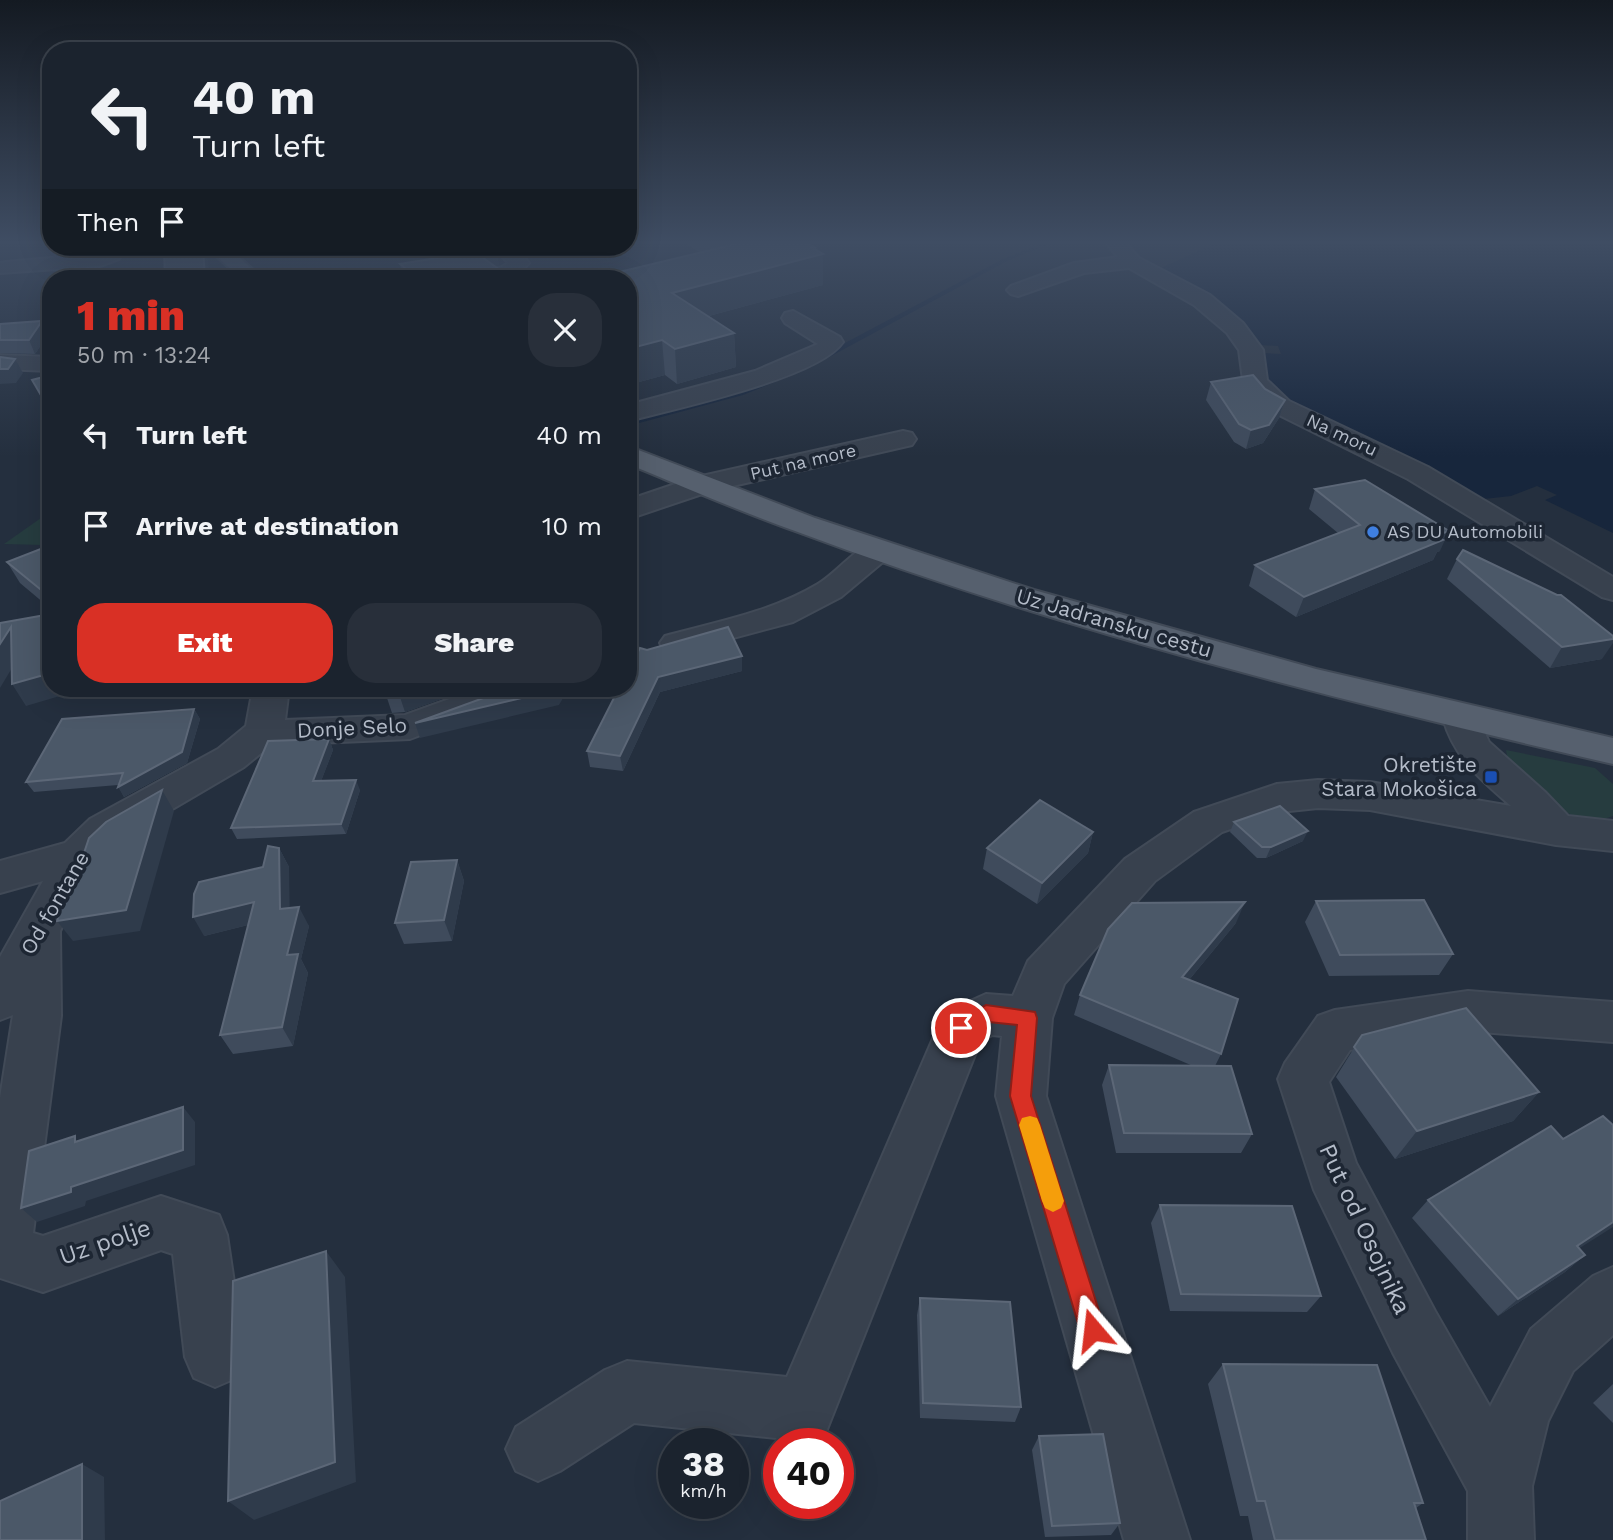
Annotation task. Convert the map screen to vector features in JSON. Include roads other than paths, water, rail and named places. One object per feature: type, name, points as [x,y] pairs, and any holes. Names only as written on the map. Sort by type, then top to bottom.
[{"type":"main road","name":"Uz Jadransku cestu","points":[[637,458],[828,533],[1078,616],[1461,718],[1613,751]]},
{"type":"street","name":"Na moru","points":[[1221,314],[1251,350],[1255,380],[1263,393],[1280,406],[1418,472],[1613,590]]},
{"type":"street","points":[[637,411],[764,376],[826,349],[832,342],[793,318]]},
{"type":"street","points":[[0,362],[42,364]]},
{"type":"street","name":"Put na more","points":[[637,508],[654,504],[703,484],[903,439]]},
{"type":"street","points":[[648,651],[781,615],[830,590],[879,550]]},
{"type":"street","points":[[262,733],[268,717],[270,697]]},
{"type":"street","name":"Donje Selo","points":[[262,733],[410,727],[479,700]]},
{"type":"street","points":[[1461,718],[1464,736],[1475,752],[1534,802],[1556,830]]},
{"type":"street","name":"Od fontane","points":[[0,1000],[79,855],[104,830],[231,758],[262,733]]},
{"type":"street","points":[[1157,1540],[1021,1096],[1028,1018],[1044,974],[1140,870],[1208,822],[1277,798],[1318,794],[1370,796],[1556,830],[1613,836]]},
{"type":"street","points":[[0,877],[79,855]]},
{"type":"street","name":"Uz polje","points":[[38,930],[37,1016],[3,1251],[43,1264],[161,1223],[199,1235],[215,1357]]},
{"type":"street","name":"Put od Osojnika","points":[[1500,1513],[1414,1332],[1333,1172],[1303,1079],[1335,1031],[1468,1011],[1613,1022]]},
{"type":"street","points":[[538,1449],[627,1392],[804,1410],[961,1028],[986,1014],[1028,1018]]},
{"type":"street","name":"Put od Osojnika","points":[[1500,1513],[1518,1413],[1552,1350],[1613,1296]]},
{"type":"water","points":[[1232,314],[1613,314],[1613,533],[1545,500],[1557,495],[1537,486],[1511,496],[1484,499],[1430,467],[1282,399],[1264,378],[1262,353],[1281,354],[1278,346],[1261,345]]},
{"type":"waterway","points":[[819,359],[904,314]]},
{"type":"waterway","points":[[637,422],[740,393],[803,367]]},
{"type":"place","name":"AS DU Automobili","points":[[1373,532]]},
{"type":"place","name":"Okretište Stara Mokošica","points":[[1491,777]]}]
